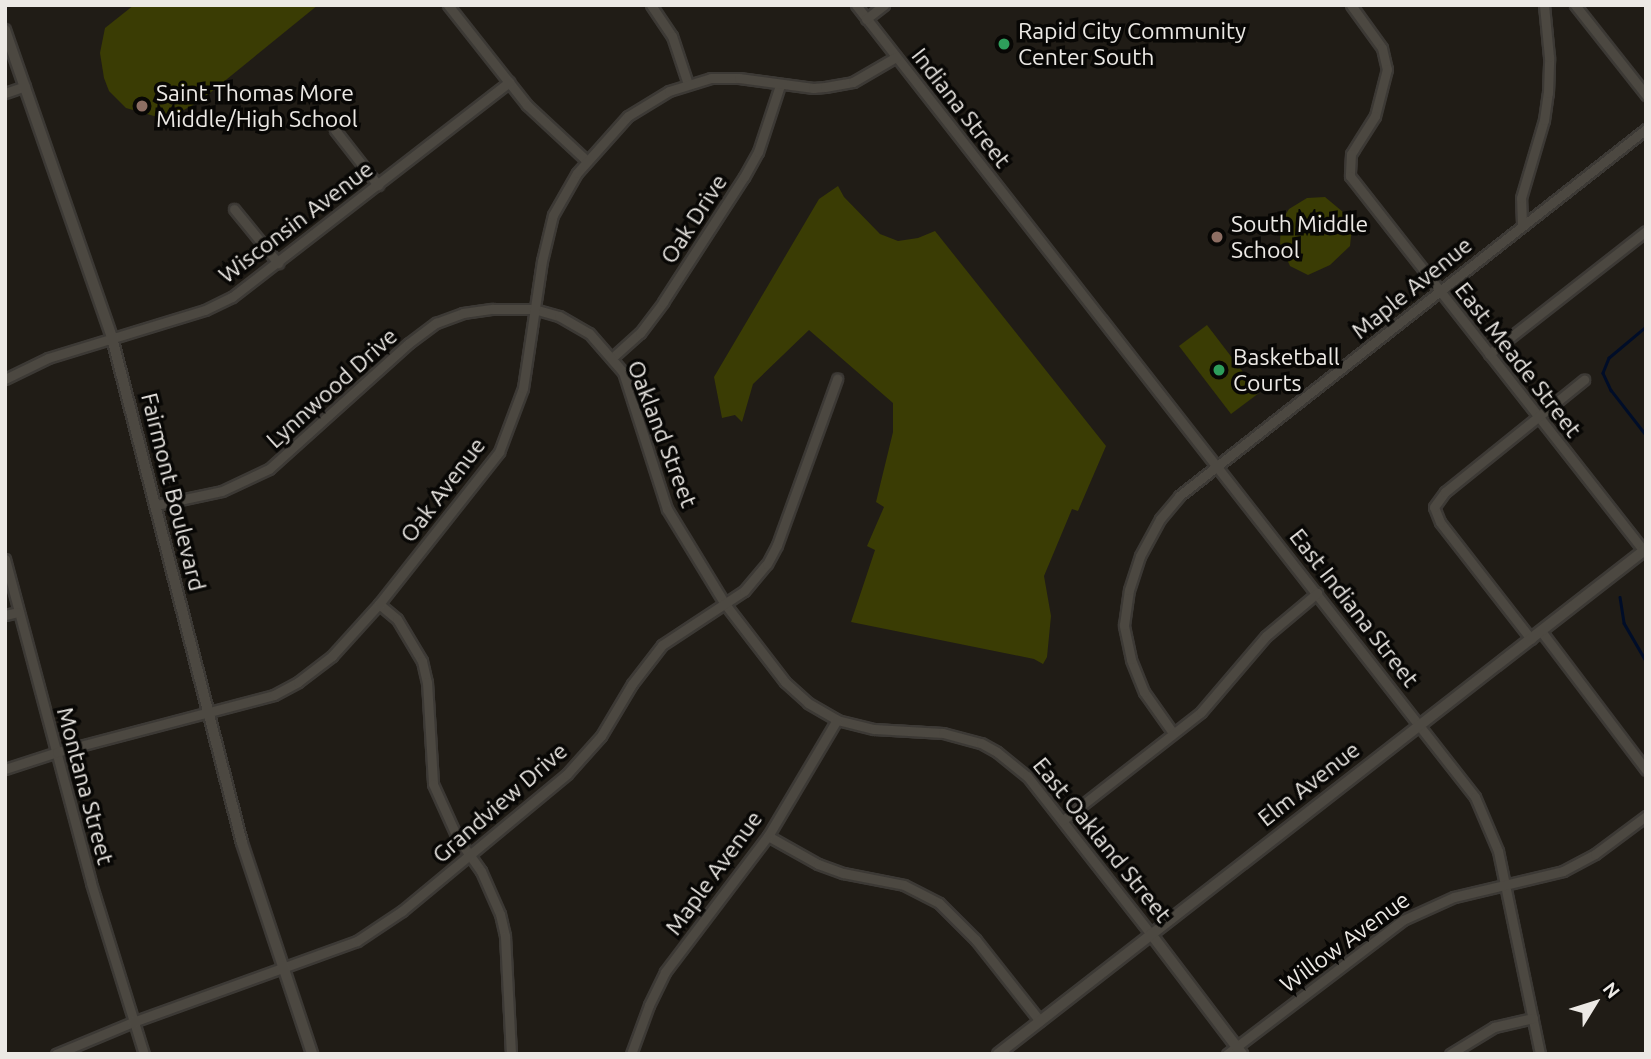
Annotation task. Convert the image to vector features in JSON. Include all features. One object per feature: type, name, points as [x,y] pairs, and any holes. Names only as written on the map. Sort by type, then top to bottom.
[{"type":"street","points":[[448,5],[547,126],[587,161]]},
{"type":"street","points":[[651,5],[674,41],[688,84]]},
{"type":"street","name":"Indiana Street","points":[[856,5],[1036,235]]},
{"type":"street","points":[[866,19],[884,5]]},
{"type":"street","name":"East Meade Street","points":[[1350,5],[1382,48],[1387,69],[1375,116],[1351,154],[1350,176],[1645,551]]},
{"type":"street","points":[[1522,224],[1521,198],[1544,120],[1548,93],[1549,57],[1544,5]]},
{"type":"street","points":[[1575,5],[1646,95]]},
{"type":"street","points":[[5,49],[6,32]]},
{"type":"street","name":"Fairmont Boulevard","points":[[6,32],[112,338],[242,843],[312,1054]]},
{"type":"street","name":"Oak Avenue","points":[[5,769],[57,752],[274,695],[298,682],[332,656],[379,604],[499,452],[523,388],[534,309],[553,215],[565,190],[628,116],[669,91],[711,78],[739,78],[813,88],[853,82],[896,57]]},
{"type":"street","name":"Wisconsin Avenue","points":[[5,379],[48,358],[214,306],[278,263],[509,82]]},
{"type":"street","name":"Oak Drive","points":[[613,357],[640,333],[663,302],[744,177],[758,152],[780,85]]},
{"type":"street","points":[[5,93],[25,86]]},
{"type":"street","name":"Maple Avenue","points":[[1173,733],[1144,692],[1131,659],[1124,625],[1129,590],[1140,556],[1160,519],[1179,496],[1646,129]]},
{"type":"street","points":[[335,130],[378,185]]},
{"type":"street","points":[[234,209],[278,263]]},
{"type":"street","points":[[1489,354],[1646,231]]},
{"type":"street","name":"East Indiana Street","points":[[1036,235],[1475,797],[1498,851],[1540,1054]]},
{"type":"street","name":"Oakland Street","points":[[534,309],[575,324],[613,357],[631,390],[667,509],[725,604]]},
{"type":"street","name":"Lynnwood Drive","points":[[156,505],[222,491],[269,469],[409,343],[436,323],[473,312],[534,309]]},
{"type":"street","name":"Grandview Drive","points":[[55,1054],[133,1022],[337,951],[373,932],[470,855],[581,760],[601,736],[632,684],[662,645],[678,632],[725,604],[755,580],[777,545],[837,379]]},
{"type":"street","points":[[1531,639],[1440,522],[1434,507],[1445,492],[1584,380]]},
{"type":"street","name":"Elm Avenue","points":[[998,1054],[1645,551]]},
{"type":"street","name":"Montana Street","points":[[5,559],[91,883],[144,1054]]},
{"type":"street","points":[[1063,820],[1213,701],[1266,636],[1317,593]]},
{"type":"street","points":[[379,604],[397,619],[422,661],[427,682],[433,784],[457,837],[492,893],[505,936],[511,1054]]},
{"type":"street","name":"East Oakland Street","points":[[725,604],[785,682],[808,703],[838,720],[874,729],[943,733],[981,743],[1027,776],[1151,933],[1235,1051]]},
{"type":"street","points":[[5,615],[18,612]]},
{"type":"street","points":[[1541,632],[1646,770]]},
{"type":"street","name":"Maple Avenue","points":[[631,1054],[649,1004],[665,972],[768,836],[838,720]]},
{"type":"street","name":"Willow Avenue","points":[[1235,1051],[1403,920],[1454,897],[1563,871],[1581,863],[1646,816]]},
{"type":"street","points":[[768,836],[818,864],[844,873],[904,885],[939,903],[976,940],[1040,1021]]},
{"type":"street","points":[[1450,1054],[1494,1027],[1533,1018]]},
{"type":"shaded area","points":[[134,5],[318,5],[200,101],[173,116],[161,118],[126,108],[109,91],[104,78],[100,53],[105,28]]},
{"type":"shaded area","points":[[838,186],[844,197],[880,234],[898,241],[918,238],[935,231],[1106,446],[1078,511],[1072,509],[1044,576],[1051,616],[1047,657],[1043,664],[1034,659],[851,622],[875,550],[867,546],[884,507],[876,502],[893,432],[893,403],[809,330],[753,384],[742,422],[735,415],[722,418],[714,377],[819,199]]},
{"type":"shaded area","points":[[1325,197],[1349,217],[1352,227],[1350,246],[1330,265],[1308,275],[1290,266],[1280,243],[1281,222],[1289,209],[1307,198]]},
{"type":"shaded area","name":"Basketball Courts","points":[[1207,325],[1259,393],[1231,414],[1179,346]]},
{"type":"waterway","points":[[1646,327],[1609,358],[1603,373],[1611,390],[1646,435]]},
{"type":"waterway","points":[[1620,597],[1624,623],[1646,661]]},
{"type":"place","name":"Rapid City Community Center South","points":[[1004,44]]},
{"type":"place","name":"Saint Thomas More Middle/High School","points":[[142,106]]},
{"type":"place","name":"South Middle School","points":[[1217,237]]},
{"type":"place","name":"Basketball Courts","points":[[1219,370]]}]
